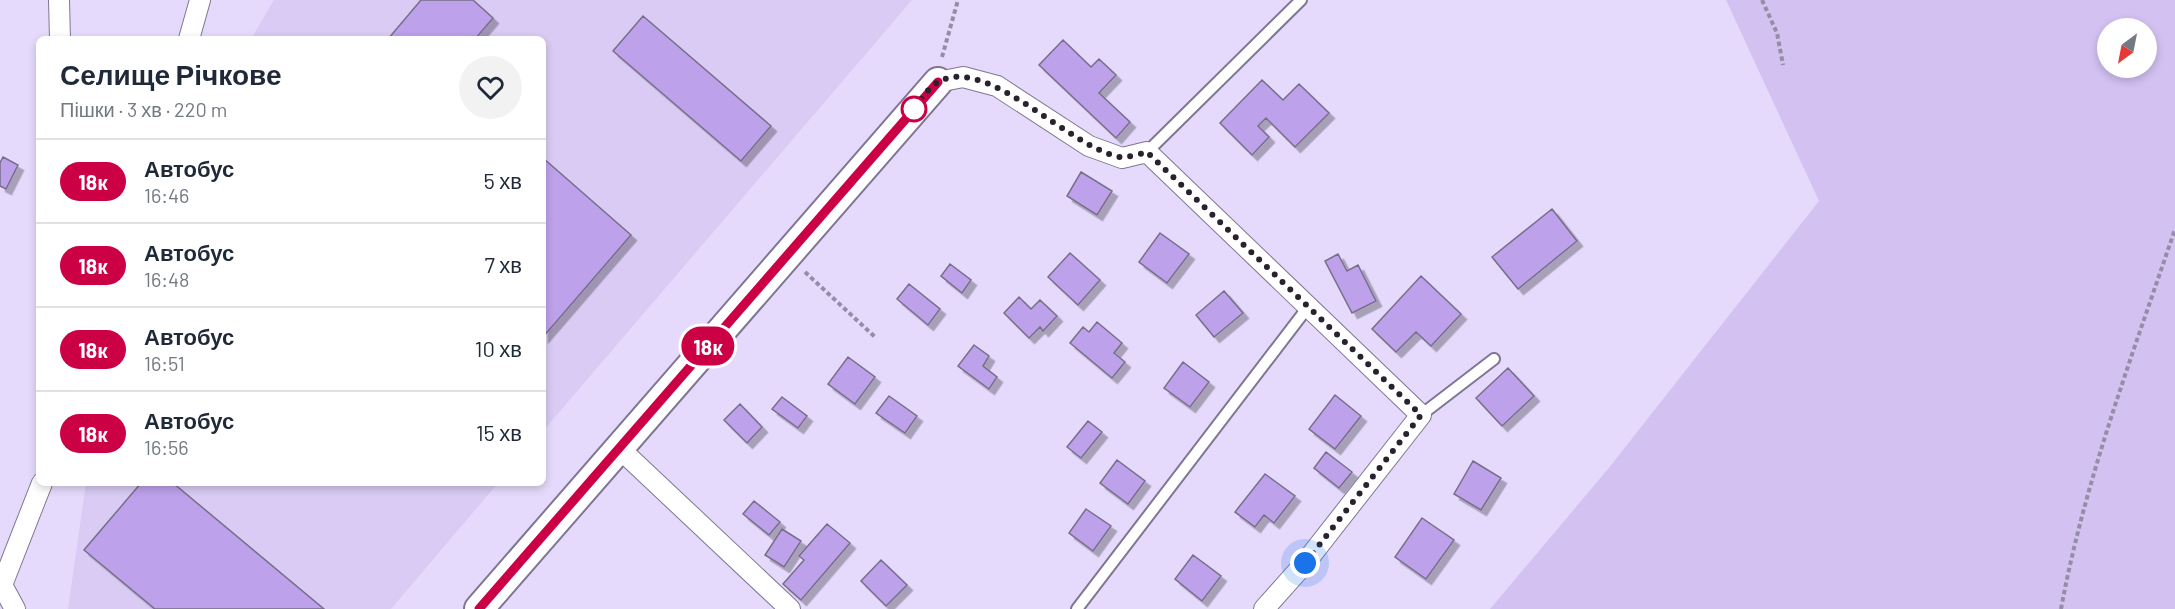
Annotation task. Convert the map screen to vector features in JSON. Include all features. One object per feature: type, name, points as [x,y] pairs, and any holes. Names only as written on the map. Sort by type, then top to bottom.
[{"type":"street","points":[[59,0],[60,36]]},
{"type":"street","points":[[190,36],[200,0]]},
{"type":"street","points":[[479,609],[938,82],[963,76],[997,86],[1089,146],[1122,158],[1147,152],[1421,415],[1305,563],[1264,609]]},
{"type":"street","points":[[619,448],[790,609]]},
{"type":"street","points":[[15,609],[1,585],[41,486]]},
{"type":"lane","points":[[1147,152],[1301,0]]},
{"type":"lane","points":[[1077,609],[1308,307]]},
{"type":"lane","points":[[1421,415],[1494,359]]},
{"type":"path","points":[[938,82],[946,39],[958,0]]},
{"type":"path","points":[[1762,0],[1777,33],[1783,65]]},
{"type":"path","points":[[2061,609],[2072,550],[2117,402],[2175,229]]},
{"type":"path","points":[[787,256],[875,337]]},
{"type":"shaded area","points":[[274,0],[912,0],[546,427],[546,36],[253,36]]},
{"type":"shaded area","points":[[1726,0],[2175,0],[2175,609],[1490,609],[1608,469],[1819,201]]},
{"type":"shaded area","points":[[86,486],[495,486],[391,609],[68,609]]},
{"type":"building","points":[[421,0],[473,0],[493,18],[478,36],[391,36]]},
{"type":"building","points":[[643,16],[771,126],[741,161],[613,51]]},
{"type":"building","points":[[1063,40],[1091,67],[1099,59],[1116,75],[1099,93],[1130,122],[1116,138],[1039,65]]},
{"type":"building","points":[[1262,80],[1283,100],[1299,84],[1329,113],[1295,147],[1266,118],[1258,126],[1269,137],[1252,155],[1220,123]]},
{"type":"building","points":[[3,157],[18,165],[6,189],[0,186],[0,163]]},
{"type":"building","points":[[546,161],[631,235],[546,334]]},
{"type":"building","points":[[1081,172],[1112,191],[1097,215],[1067,196]]},
{"type":"building","points":[[1552,209],[1577,241],[1518,289],[1492,257]]},
{"type":"building","points":[[1160,233],[1189,254],[1167,283],[1139,262]]},
{"type":"building","points":[[1070,253],[1100,280],[1078,305],[1048,277]]},
{"type":"building","points":[[1338,254],[1347,271],[1358,265],[1376,301],[1352,313],[1325,261]]},
{"type":"building","points":[[950,264],[971,280],[962,293],[941,276]]},
{"type":"building","points":[[1421,276],[1461,314],[1431,346],[1416,332],[1396,352],[1372,329]]},
{"type":"building","points":[[909,284],[940,309],[928,325],[897,299]]},
{"type":"building","points":[[1224,291],[1243,313],[1214,337],[1196,315]]},
{"type":"building","points":[[1019,297],[1031,309],[1040,300],[1057,316],[1043,331],[1040,327],[1029,338],[1004,313]]},
{"type":"building","points":[[1097,322],[1122,343],[1114,353],[1125,362],[1112,378],[1070,343],[1083,327],[1089,332]]},
{"type":"building","points":[[974,345],[989,356],[983,366],[997,377],[989,389],[958,366]]},
{"type":"building","points":[[848,357],[875,377],[855,404],[828,384]]},
{"type":"building","points":[[1183,362],[1209,382],[1190,407],[1164,388]]},
{"type":"building","points":[[1508,368],[1534,396],[1502,426],[1476,398]]},
{"type":"building","points":[[1335,395],[1361,416],[1335,449],[1309,429]]},
{"type":"building","points":[[889,396],[917,416],[905,433],[876,413]]},
{"type":"building","points":[[782,397],[807,416],[798,428],[772,409]]},
{"type":"building","points":[[740,404],[762,427],[747,443],[724,420]]},
{"type":"building","points":[[1088,421],[1102,432],[1081,458],[1067,447]]},
{"type":"building","points":[[1326,452],[1352,472],[1339,488],[1314,468]]},
{"type":"building","points":[[1117,460],[1145,481],[1128,504],[1100,483]]},
{"type":"building","points":[[1473,461],[1501,478],[1481,510],[1454,494]]},
{"type":"building","points":[[1265,474],[1295,496],[1274,523],[1264,515],[1255,527],[1235,512]]},
{"type":"building","points":[[138,486],[177,486],[324,609],[155,609],[84,550]]},
{"type":"building","points":[[754,501],[780,522],[769,535],[743,514]]},
{"type":"building","points":[[1086,509],[1111,526],[1093,551],[1069,533]]},
{"type":"building","points":[[1422,518],[1454,540],[1426,579],[1395,557]]},
{"type":"building","points":[[827,524],[850,543],[801,600],[783,584],[804,560],[799,556]]},
{"type":"building","points":[[782,529],[801,541],[784,567],[765,555]]},
{"type":"building","points":[[1193,555],[1221,576],[1202,601],[1175,579]]},
{"type":"building","points":[[881,560],[907,585],[886,606],[861,581]]},
{"type":"bus line","name":"18к","points":[[479,609],[938,82]]},
{"type":"route","points":[[914,109],[908,117],[938,82],[963,76],[997,86],[1089,146],[1122,158],[1147,152],[1421,415],[1305,563]]}]
